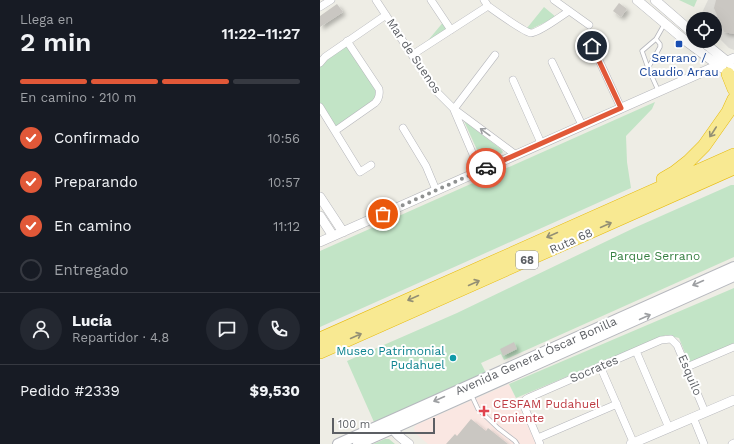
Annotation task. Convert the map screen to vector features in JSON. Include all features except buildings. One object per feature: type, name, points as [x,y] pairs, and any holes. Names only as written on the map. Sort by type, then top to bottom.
[{"type":"highway","points":[[729,67],[734,89]]},
{"type":"highway","points":[[584,221],[631,194],[675,172],[689,161],[707,142],[728,112],[734,99]]},
{"type":"highway","name":"Ruta 68","points":[[320,339],[734,155]]},
{"type":"highway","name":"Ruta 68","points":[[320,352],[734,168]]},
{"type":"main road","name":"Avenida General Óscar Bonilla","points":[[358,444],[390,425],[734,267]]},
{"type":"main road","name":"Avenida General Óscar Bonilla","points":[[338,444],[471,394],[734,276]]},
{"type":"street","points":[[320,7],[330,0]]},
{"type":"street","name":"Mar de Suenos","points":[[376,0],[436,91],[454,109],[516,155]]},
{"type":"street","points":[[431,0],[451,30]]},
{"type":"street","points":[[554,0],[589,25]]},
{"type":"street","points":[[637,0],[687,42],[729,67]]},
{"type":"street","points":[[647,8],[654,0],[686,27]]},
{"type":"street","points":[[412,56],[451,30],[485,2],[523,30],[530,33],[538,31],[569,11]]},
{"type":"street","points":[[320,63],[325,57],[347,41],[386,15]]},
{"type":"street","points":[[334,131],[375,103],[380,94],[380,89],[347,41]]},
{"type":"street","points":[[592,46],[621,108]]},
{"type":"street","points":[[709,48],[729,67]]},
{"type":"street","points":[[454,109],[495,55]]},
{"type":"street","points":[[552,62],[582,125]]},
{"type":"street","points":[[320,242],[658,91],[729,67]]},
{"type":"street","points":[[512,80],[541,143]]},
{"type":"street","points":[[320,108],[360,172],[371,165]]},
{"type":"street","name":"Mar de Suenos","points":[[454,109],[480,171]]},
{"type":"street","points":[[403,128],[426,166],[436,190]]},
{"type":"street","points":[[320,197],[343,232]]},
{"type":"street","points":[[320,216],[333,236]]},
{"type":"street","name":"Socrates","points":[[539,441],[524,406],[524,401],[661,340],[671,339]]},
{"type":"street","name":"Esquilo","points":[[671,339],[677,345],[705,412]]},
{"type":"street","points":[[687,367],[734,347]]},
{"type":"street","points":[[636,351],[668,428]]},
{"type":"street","points":[[600,366],[632,444],[734,400]]},
{"type":"street","points":[[539,441],[616,404]]},
{"type":"street","points":[[693,417],[704,444]]},
{"type":"street","points":[[390,425],[397,435],[408,444]]},
{"type":"lane","points":[[658,91],[642,51],[656,39],[665,23]]},
{"type":"lane","points":[[648,68],[660,47],[660,44],[656,39]]},
{"type":"lane","points":[[471,394],[478,409],[517,444]]},
{"type":"shaded area","points":[[708,0],[734,0],[734,50],[729,48],[722,41],[722,12],[702,12]]},
{"type":"shaded area","name":"CESFAM Pudahuel Poniente","points":[[509,384],[536,444],[428,444],[415,433],[414,428],[416,425]]},
{"type":"green space","points":[[679,0],[697,0],[694,7]]},
{"type":"green space","points":[[544,7],[556,17],[523,33]]},
{"type":"green space","points":[[445,20],[451,30],[420,50]]},
{"type":"green space","points":[[347,41],[379,89],[378,99],[335,131],[320,107],[320,63]]},
{"type":"green space","points":[[655,102],[652,109],[626,136],[627,162],[631,188],[320,327],[320,251]]},
{"type":"green space","points":[[464,121],[503,152],[486,161],[482,161]]},
{"type":"green space","name":"Parque Serrano","points":[[734,185],[734,257],[504,360],[501,354],[481,363],[486,373],[374,422],[347,361],[457,313],[634,228]]},
{"type":"green space","points":[[734,288],[734,350],[691,368],[679,338],[666,335],[516,398],[509,384]]},
{"type":"green space","points":[[389,439],[395,444],[373,444]]},
{"type":"way so far","points":[[383,214],[486,168]]},
{"type":"place","name":"Serrano / Claudio Arrau","points":[[679,44]]},
{"type":"place","name":"Museo Patrimonial Pudahuel","points":[[453,358]]},
{"type":"place","name":"CESFAM Pudahuel Poniente","points":[[484,411]]},
{"type":"route","points":[[486,168],[621,108],[592,46]]}]
